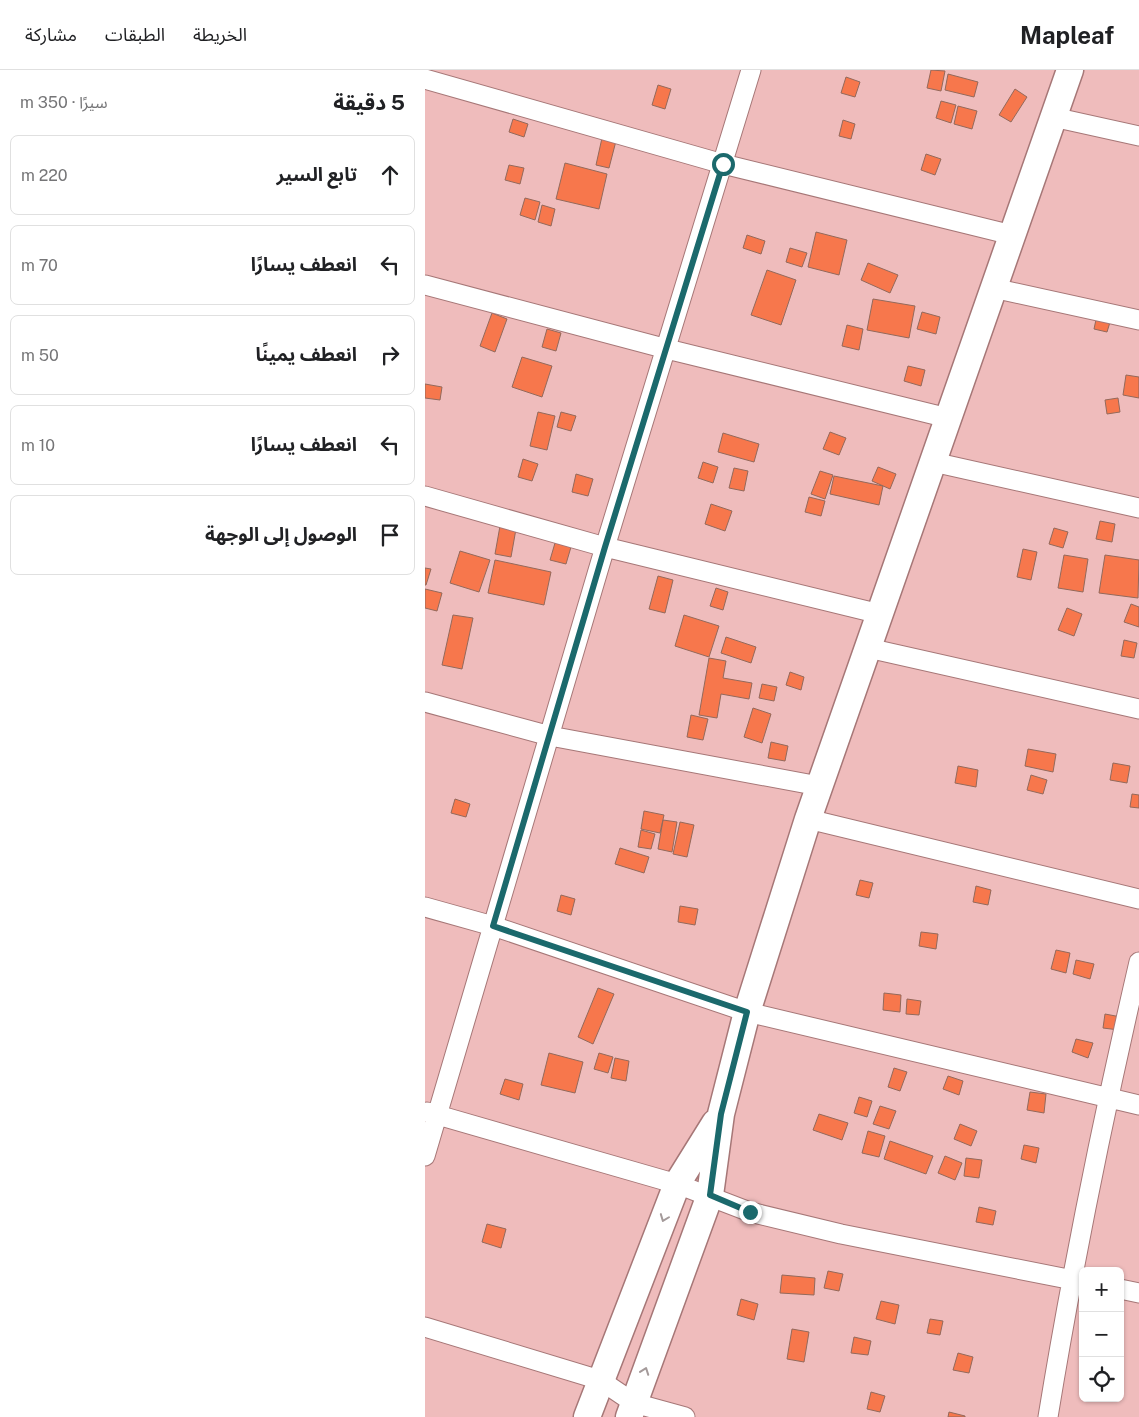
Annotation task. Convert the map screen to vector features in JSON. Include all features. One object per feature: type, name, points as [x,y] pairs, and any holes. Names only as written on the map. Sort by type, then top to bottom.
[{"type":"street","points":[[425,1156],[431,1113],[493,926],[605,547],[751,70]]},
{"type":"street","points":[[631,1410],[710,1195],[721,1114],[747,1012],[808,819],[1070,70]]},
{"type":"street","points":[[425,79],[723,164],[1012,235]]},
{"type":"street","points":[[1053,117],[1139,136]]},
{"type":"street","points":[[425,285],[667,349],[948,418]]},
{"type":"street","points":[[993,288],[1139,320]]},
{"type":"street","points":[[933,462],[1139,508]]},
{"type":"street","points":[[425,496],[605,547],[879,614]]},
{"type":"street","points":[[868,648],[1139,709]]},
{"type":"street","points":[[425,702],[550,736],[819,786]]},
{"type":"street","points":[[808,819],[1139,899]]},
{"type":"street","points":[[425,907],[493,926],[747,1012],[1107,1099],[1139,1105]]},
{"type":"street","points":[[1048,1417],[1077,1281],[1107,1099],[1139,962]]},
{"type":"street","points":[[431,1113],[677,1184],[710,1195],[750,1212],[851,1236],[1077,1281]]},
{"type":"street","points":[[587,1417],[677,1184],[721,1114]]},
{"type":"street","points":[[1124,1290],[1139,1293]]},
{"type":"street","points":[[425,1327],[600,1380],[631,1410],[685,1417]]},
{"type":"building","points":[[931,70],[945,71],[941,91],[927,88]]},
{"type":"building","points":[[948,74],[978,82],[974,97],[945,90]]},
{"type":"building","points":[[846,77],[860,82],[855,97],[841,93]]},
{"type":"building","points":[[658,85],[671,89],[665,109],[652,105]]},
{"type":"building","points":[[1015,89],[1027,97],[1011,122],[999,115]]},
{"type":"building","points":[[941,101],[956,105],[951,123],[936,118]]},
{"type":"building","points":[[958,106],[977,111],[972,129],[954,124]]},
{"type":"building","points":[[513,119],[528,124],[524,137],[509,132]]},
{"type":"building","points":[[843,120],[855,124],[851,139],[839,136]]},
{"type":"building","points":[[602,138],[616,141],[609,168],[596,165]]},
{"type":"building","points":[[926,154],[941,159],[935,175],[921,170]]},
{"type":"building","points":[[565,163],[607,174],[599,209],[556,199]]},
{"type":"building","points":[[509,165],[524,168],[520,184],[505,180]]},
{"type":"building","points":[[525,198],[540,202],[535,220],[520,215]]},
{"type":"building","points":[[542,205],[555,209],[551,226],[538,222]]},
{"type":"building","points":[[816,232],[847,240],[839,275],[808,267]]},
{"type":"building","points":[[747,235],[765,241],[761,254],[743,248]]},
{"type":"building","points":[[790,248],[807,253],[802,267],[786,262]]},
{"type":"building","points":[[868,263],[898,275],[890,293],[861,280]]},
{"type":"building","points":[[767,270],[796,280],[781,325],[751,315]]},
{"type":"building","points":[[873,299],[915,306],[909,338],[867,330]]},
{"type":"building","points":[[922,312],[940,317],[936,334],[917,329]]},
{"type":"building","points":[[492,313],[507,319],[495,352],[480,346]]},
{"type":"building","points":[[1097,315],[1111,319],[1107,332],[1094,329]]},
{"type":"building","points":[[847,325],[863,329],[859,350],[842,346]]},
{"type":"building","points":[[547,329],[561,333],[556,351],[542,347]]},
{"type":"building","points":[[522,357],[552,366],[542,397],[512,387]]},
{"type":"building","points":[[908,366],[925,370],[921,386],[904,381]]},
{"type":"building","points":[[1126,375],[1139,377],[1139,398],[1123,395]]},
{"type":"building","points":[[425,384],[442,387],[440,400],[425,398]]},
{"type":"building","points":[[1118,398],[1120,412],[1107,414],[1105,400]]},
{"type":"building","points":[[538,412],[555,416],[547,450],[530,446]]},
{"type":"building","points":[[561,412],[576,416],[571,431],[557,427]]},
{"type":"building","points":[[830,432],[846,438],[839,455],[823,449]]},
{"type":"building","points":[[723,433],[759,444],[754,462],[718,452]]},
{"type":"building","points":[[523,459],[538,464],[532,481],[518,477]]},
{"type":"building","points":[[703,462],[718,467],[713,483],[698,478]]},
{"type":"building","points":[[878,467],[896,474],[890,489],[872,481]]},
{"type":"building","points":[[734,468],[748,471],[744,491],[729,488]]},
{"type":"building","points":[[820,471],[833,475],[825,499],[811,494]]},
{"type":"building","points":[[576,474],[593,479],[588,496],[572,492]]},
{"type":"building","points":[[834,476],[883,486],[879,505],[830,494]]},
{"type":"building","points":[[809,497],[825,501],[821,516],[805,512]]},
{"type":"building","points":[[711,504],[732,511],[725,531],[705,524]]},
{"type":"building","points":[[1100,521],[1115,524],[1112,542],[1096,539]]},
{"type":"building","points":[[500,526],[516,529],[511,557],[495,554]]},
{"type":"building","points":[[1054,528],[1068,532],[1063,548],[1049,544]]},
{"type":"building","points":[[555,543],[571,547],[566,564],[550,560]]},
{"type":"building","points":[[1023,549],[1037,552],[1031,580],[1017,577]]},
{"type":"building","points":[[460,551],[490,560],[479,592],[450,583]]},
{"type":"building","points":[[1064,555],[1088,559],[1083,592],[1058,588]]},
{"type":"building","points":[[1105,555],[1139,560],[1138,598],[1099,593]]},
{"type":"building","points":[[495,560],[551,572],[544,605],[488,593]]},
{"type":"building","points":[[425,568],[431,569],[426,585],[425,585]]},
{"type":"building","points":[[658,576],[673,580],[665,613],[649,609]]},
{"type":"building","points":[[716,588],[728,592],[723,610],[710,606]]},
{"type":"building","points":[[425,589],[442,593],[437,611],[425,608]]},
{"type":"building","points":[[1131,604],[1139,607],[1139,627],[1124,622]]},
{"type":"building","points":[[1067,608],[1082,614],[1074,636],[1058,630]]},
{"type":"building","points":[[453,615],[473,618],[462,669],[442,665]]},
{"type":"building","points":[[684,615],[719,626],[709,657],[675,646]]},
{"type":"building","points":[[726,637],[756,647],[751,663],[721,653]]},
{"type":"building","points":[[1124,640],[1137,643],[1134,658],[1121,656]]},
{"type":"building","points":[[709,658],[726,661],[723,678],[752,683],[749,699],[721,694],[717,718],[699,715]]},
{"type":"building","points":[[790,672],[804,677],[801,690],[786,685]]},
{"type":"building","points":[[762,684],[777,687],[774,701],[759,698]]},
{"type":"building","points":[[753,708],[771,714],[762,743],[744,737]]},
{"type":"building","points":[[691,715],[708,719],[703,740],[687,737]]},
{"type":"building","points":[[771,742],[788,746],[785,761],[768,758]]},
{"type":"building","points":[[1028,749],[1056,754],[1053,772],[1025,766]]},
{"type":"building","points":[[1113,763],[1130,766],[1127,783],[1110,780]]},
{"type":"building","points":[[958,766],[978,770],[976,787],[955,783]]},
{"type":"building","points":[[1031,775],[1047,780],[1043,794],[1027,790]]},
{"type":"building","points":[[1132,794],[1139,795],[1139,808],[1130,807]]},
{"type":"building","points":[[455,799],[470,804],[466,817],[451,813]]},
{"type":"building","points":[[644,811],[664,815],[660,833],[641,829]]},
{"type":"building","points":[[663,820],[677,822],[672,852],[658,849]]},
{"type":"building","points":[[680,822],[694,825],[687,857],[673,854]]},
{"type":"building","points":[[641,830],[655,834],[651,849],[638,847]]},
{"type":"building","points":[[620,848],[649,857],[644,873],[615,864]]},
{"type":"building","points":[[860,880],[873,883],[869,898],[856,895]]},
{"type":"building","points":[[976,886],[991,890],[988,905],[973,902]]},
{"type":"building","points":[[561,895],[575,899],[571,915],[557,911]]},
{"type":"building","points":[[680,906],[698,909],[695,925],[678,922]]},
{"type":"building","points":[[921,932],[938,934],[936,949],[919,946]]},
{"type":"building","points":[[1056,950],[1070,953],[1066,973],[1051,969]]},
{"type":"building","points":[[1076,960],[1094,964],[1090,979],[1073,974]]},
{"type":"building","points":[[598,988],[614,994],[593,1044],[578,1037]]},
{"type":"building","points":[[884,993],[901,995],[900,1012],[883,1010]]},
{"type":"building","points":[[907,999],[921,1001],[919,1015],[906,1014]]},
{"type":"building","points":[[1105,1014],[1121,1017],[1119,1030],[1103,1028]]},
{"type":"building","points":[[1076,1039],[1093,1043],[1088,1058],[1072,1052]]},
{"type":"building","points":[[549,1053],[583,1062],[575,1093],[541,1085]]},
{"type":"building","points":[[599,1053],[613,1057],[608,1073],[594,1069]]},
{"type":"building","points":[[615,1058],[629,1061],[626,1081],[611,1078]]},
{"type":"building","points":[[894,1068],[907,1072],[900,1091],[888,1087]]},
{"type":"building","points":[[948,1076],[963,1081],[959,1095],[943,1089]]},
{"type":"building","points":[[505,1079],[523,1084],[519,1100],[500,1094]]},
{"type":"building","points":[[1030,1092],[1046,1094],[1044,1113],[1027,1110]]},
{"type":"building","points":[[859,1097],[872,1101],[867,1117],[854,1113]]},
{"type":"building","points":[[880,1106],[896,1111],[889,1129],[873,1124]]},
{"type":"building","points":[[819,1114],[848,1123],[842,1140],[813,1130]]},
{"type":"building","points":[[960,1124],[977,1131],[971,1146],[954,1139]]},
{"type":"building","points":[[868,1131],[885,1136],[879,1157],[862,1153]]},
{"type":"building","points":[[890,1141],[933,1156],[926,1174],[884,1159]]},
{"type":"building","points":[[1024,1145],[1039,1148],[1036,1163],[1021,1159]]},
{"type":"building","points":[[945,1156],[962,1163],[955,1180],[938,1173]]},
{"type":"building","points":[[966,1158],[982,1160],[979,1178],[964,1176]]},
{"type":"building","points":[[979,1207],[996,1211],[993,1225],[976,1222]]},
{"type":"building","points":[[487,1224],[506,1229],[501,1248],[482,1242]]},
{"type":"building","points":[[828,1271],[843,1274],[839,1291],[824,1288]]},
{"type":"building","points":[[782,1275],[815,1278],[814,1295],[780,1293]]},
{"type":"building","points":[[741,1299],[758,1304],[754,1320],[737,1315]]},
{"type":"building","points":[[881,1301],[899,1305],[895,1324],[876,1319]]},
{"type":"building","points":[[930,1319],[943,1321],[940,1335],[927,1333]]},
{"type":"building","points":[[792,1329],[809,1332],[804,1362],[787,1359]]},
{"type":"building","points":[[854,1337],[871,1341],[868,1355],[851,1353]]},
{"type":"building","points":[[958,1353],[973,1357],[969,1373],[953,1370]]},
{"type":"building","points":[[871,1392],[885,1396],[880,1412],[867,1409]]},
{"type":"building","points":[[949,1412],[965,1416],[965,1417],[948,1417]]},
{"type":"route","points":[[723,164],[605,547],[493,926],[747,1012],[721,1114],[710,1195],[750,1212]]}]
